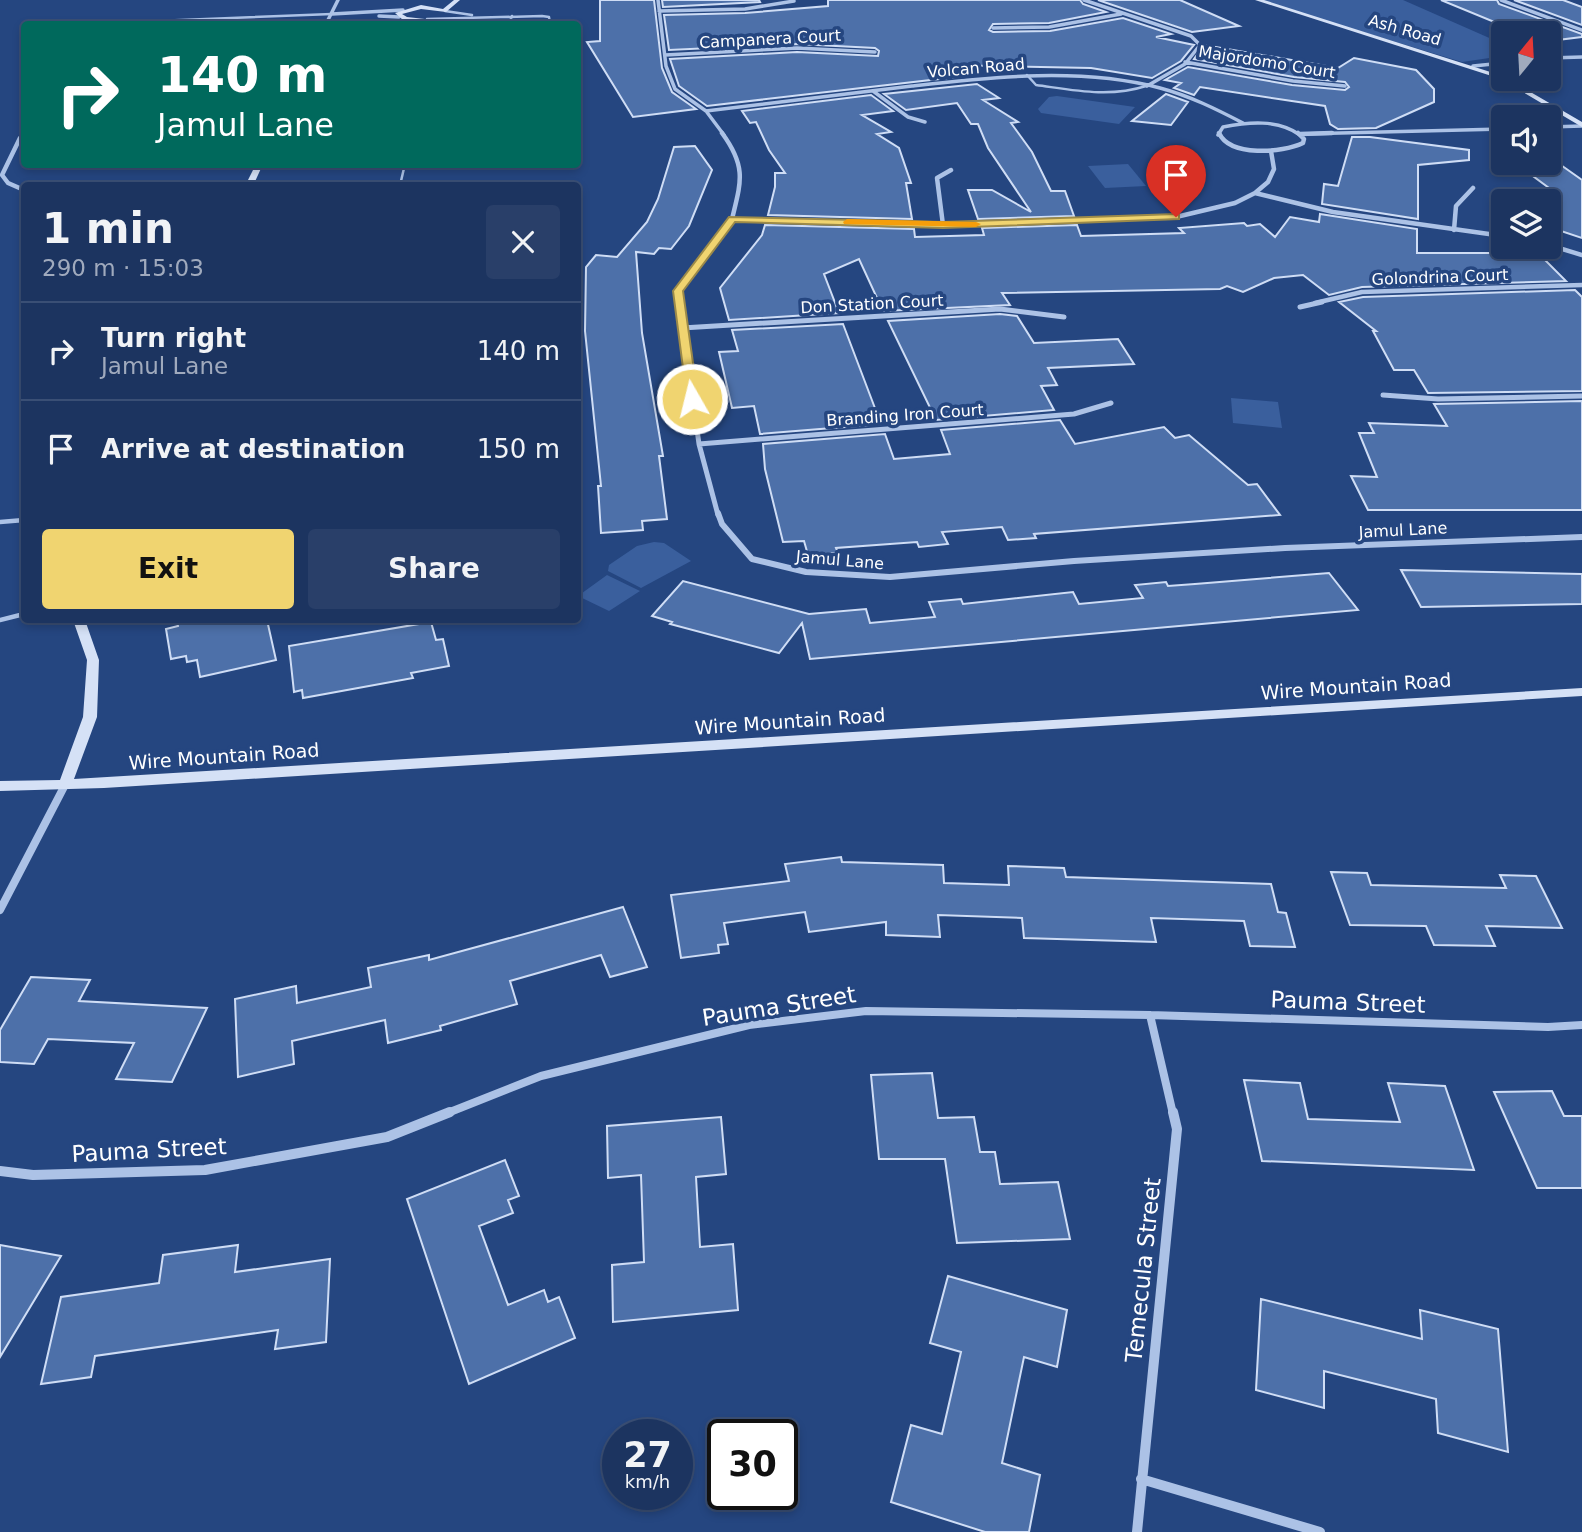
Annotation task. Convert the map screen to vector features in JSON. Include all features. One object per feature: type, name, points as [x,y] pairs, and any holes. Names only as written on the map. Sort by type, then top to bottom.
[{"type":"main road","points":[[394,21],[401,15],[440,0]]},
{"type":"main road","points":[[419,21],[440,17],[457,0]]},
{"type":"main road","name":"Ash Road","points":[[1258,0],[1353,31],[1435,52],[1491,74]]},
{"type":"main road","points":[[421,7],[444,11]]},
{"type":"main road","points":[[401,15],[425,19]]},
{"type":"main road","name":"Ash Road","points":[[1524,91],[1582,125]]},
{"type":"main road","points":[[66,783],[90,717],[93,660],[80,623]]},
{"type":"main road","name":"Wire Mountain Road","points":[[0,786],[1582,692]]},
{"type":"street","points":[[328,21],[338,0]]},
{"type":"street","points":[[658,0],[665,55],[675,89],[706,111],[729,140],[742,179],[732,219],[943,225],[1176,217],[1235,203],[1255,192],[1268,182],[1274,169],[1271,151]]},
{"type":"street","points":[[1084,0],[1191,36],[1200,46],[1199,51],[1185,62],[1146,86]]},
{"type":"street","points":[[1501,0],[1582,30]]},
{"type":"street","points":[[659,11],[745,9],[794,1]]},
{"type":"street","points":[[332,14],[401,15]]},
{"type":"street","points":[[332,14],[401,15]]},
{"type":"street","points":[[993,28],[1049,27],[1124,14]]},
{"type":"street","name":"Campanera Court","points":[[665,55],[756,52],[818,46],[875,52]]},
{"type":"street","points":[[1561,58],[1582,57]]},
{"type":"street","name":"Majordomo Court","points":[[1185,62],[1293,81],[1345,86]]},
{"type":"street","points":[[1473,66],[1491,64]]},
{"type":"street","name":"Volcan Road","points":[[706,111],[1027,75],[1079,77],[1146,86],[1197,100],[1243,123]]},
{"type":"street","points":[[872,91],[908,117],[925,122]]},
{"type":"street","points":[[1300,134],[1304,139],[1303,143],[1296,147],[1271,151],[1243,148],[1218,135],[1223,127],[1243,123],[1282,126],[1300,134],[1491,129]]},
{"type":"street","points":[[1561,126],[1582,125]]},
{"type":"street","points":[[21,138],[2,175],[4,181],[21,189]]},
{"type":"street","points":[[943,225],[937,178],[951,170]]},
{"type":"street","points":[[1454,230],[1453,210],[1457,200],[1473,188]]},
{"type":"street","points":[[1255,192],[1333,212],[1491,235]]},
{"type":"street","name":"Jamul Lane","points":[[732,219],[678,291],[699,443],[713,501],[722,524],[752,559],[806,572],[890,577],[1074,561],[1285,548],[1582,537]]},
{"type":"street","points":[[1561,249],[1582,255]]},
{"type":"street","name":"Golondrina Court","points":[[1300,307],[1362,292],[1582,285]]},
{"type":"street","name":"Don Station Court","points":[[682,328],[1000,309],[1064,317]]},
{"type":"street","points":[[1382,395],[1438,399],[1582,396]]},
{"type":"street","name":"Branding Iron Court","points":[[699,443],[1074,414],[1111,403]]},
{"type":"street","points":[[0,910],[66,783]]},
{"type":"street","name":"Pauma Street","points":[[0,1171],[33,1175],[205,1170],[387,1136],[541,1076],[749,1025],[866,1011],[1150,1015],[1548,1027],[1582,1025]]},
{"type":"street","name":"Temecula Street","points":[[1137,1532],[1177,1129],[1150,1015]]},
{"type":"street","points":[[1141,1479],[1320,1532]]},
{"type":"lane","points":[[444,11],[486,17]]},
{"type":"lane","points":[[142,21],[332,14]]},
{"type":"lane","points":[[510,21],[512,16]]},
{"type":"lane","points":[[425,19],[512,16],[550,17],[550,21]]},
{"type":"lane","points":[[1027,75],[1036,85],[1101,92],[1131,93],[1146,86]]},
{"type":"lane","points":[[372,182],[401,181],[404,168]]},
{"type":"lane","points":[[0,522],[21,520]]},
{"type":"lane","points":[[0,620],[21,615]]},
{"type":"shaded area","points":[[1258,0],[1403,0],[1491,39],[1491,58],[1462,62]]},
{"type":"shaded area","points":[[1049,97],[1135,107],[1119,124],[1041,113],[1038,109]]},
{"type":"shaded area","points":[[1128,164],[1146,186],[1105,188],[1088,166]]},
{"type":"shaded area","points":[[1231,398],[1278,402],[1282,428],[1233,423]]},
{"type":"shaded area","points":[[664,543],[691,561],[641,588],[608,571],[609,565],[637,546]]},
{"type":"shaded area","points":[[607,575],[640,591],[609,611],[581,597],[581,594]]},
{"type":"building","points":[[600,0],[654,0],[662,68],[672,92],[696,109],[633,117],[587,42],[600,41]]},
{"type":"building","points":[[662,0],[759,0],[760,2],[663,7]]},
{"type":"building","points":[[828,0],[1080,0],[1083,4],[1106,12],[1049,23],[993,24],[989,30],[1050,31],[1123,18],[1171,34],[1156,37],[1194,45],[1181,61],[1152,78],[1091,68],[948,65],[965,76],[707,106],[679,86],[670,59],[797,52],[878,56],[879,51],[875,48],[797,44],[669,50],[664,15],[745,13],[828,6]]},
{"type":"building","points":[[1098,0],[1180,0],[1239,26],[1192,32]]},
{"type":"building","points":[[1441,0],[1497,0],[1499,4],[1546,21],[1492,21]]},
{"type":"building","points":[[1514,0],[1563,0],[1582,7],[1582,25]]},
{"type":"building","points":[[1561,26],[1582,34],[1582,37],[1561,40]]},
{"type":"building","points":[[1204,45],[1338,68],[1354,58],[1416,70],[1434,89],[1434,102],[1376,128],[1338,129],[1330,124],[1325,106],[1200,87],[1194,95],[1174,88],[1181,83],[1165,80],[1188,67],[1292,85],[1345,90],[1349,87],[1345,82],[1294,77],[1194,59]]},
{"type":"building","points":[[977,84],[999,98],[983,100],[1018,122],[1011,123],[1032,152],[1051,191],[1065,191],[1074,216],[978,219],[968,190],[992,190],[1031,212],[988,148],[978,124],[971,124],[957,103],[906,110],[884,94]]},
{"type":"building","points":[[1166,94],[1188,102],[1171,125],[1132,121]]},
{"type":"building","points":[[871,95],[893,111],[862,115],[891,132],[877,134],[899,148],[911,183],[906,183],[912,219],[768,215],[775,187],[775,173],[785,173],[769,150],[756,122],[750,123],[742,111]]},
{"type":"building","points":[[1352,137],[1469,150],[1469,160],[1418,165],[1418,219],[1322,204],[1324,184],[1338,186]]},
{"type":"building","points":[[695,146],[712,170],[689,226],[671,249],[659,248],[654,254],[636,252],[642,333],[663,456],[659,456],[667,519],[642,521],[643,530],[601,533],[598,486],[601,486],[585,331],[586,267],[596,255],[617,257],[647,222],[658,199],[674,147]]},
{"type":"building","points":[[1561,165],[1582,180],[1582,238],[1561,231],[1561,189],[1549,188],[1531,175],[1561,175]]},
{"type":"building","points":[[1320,214],[1417,229],[1417,253],[1491,253],[1491,259],[1544,259],[1566,281],[1362,287],[1329,295],[1303,275],[1274,278],[1243,292],[1227,286],[1220,289],[1002,293],[1010,305],[883,311],[859,259],[824,274],[839,313],[729,320],[720,288],[762,235],[765,225],[914,229],[915,237],[984,235],[982,228],[1077,225],[1081,236],[1184,233],[1179,228],[1244,223],[1247,226],[1260,224],[1275,237],[1290,217],[1319,222]]},
{"type":"building","points":[[1575,290],[1582,297],[1582,391],[1428,393],[1414,370],[1394,370],[1373,331],[1376,331],[1339,302],[1363,297]]},
{"type":"building","points":[[1000,314],[1017,316],[1034,343],[1118,339],[1134,364],[1048,368],[1057,385],[1041,386],[1054,410],[936,420],[888,321]]},
{"type":"building","points":[[843,324],[881,424],[760,434],[754,406],[732,408],[719,352],[738,351],[732,330]]},
{"type":"building","points":[[1582,401],[1582,510],[1368,510],[1351,476],[1377,477],[1359,433],[1374,433],[1369,423],[1447,426],[1434,404]]},
{"type":"building","points":[[1060,420],[1075,444],[1164,427],[1175,438],[1189,435],[1248,485],[1257,484],[1280,515],[1034,534],[1036,538],[1008,540],[1002,527],[942,532],[948,544],[919,547],[917,542],[836,548],[838,553],[808,555],[804,541],[783,542],[765,469],[763,444],[885,434],[894,459],[950,454],[941,430]]},
{"type":"building","points":[[1401,570],[1582,574],[1582,604],[1421,607]]},
{"type":"building","points":[[1329,573],[1358,610],[810,659],[802,623],[779,653],[670,624],[672,622],[652,616],[683,581],[809,614],[866,609],[870,623],[935,617],[929,602],[961,599],[963,604],[1073,592],[1079,604],[1143,598],[1135,585],[1166,582],[1168,586]]},
{"type":"building","points":[[178,623],[268,623],[276,660],[200,677],[197,660],[187,662],[186,656],[171,659],[166,629],[178,626]]},
{"type":"building","points":[[431,623],[436,640],[443,639],[449,666],[411,673],[413,678],[303,698],[302,690],[294,692],[289,646]]},
{"type":"building","points":[[841,857],[842,862],[943,865],[944,883],[1009,885],[1008,866],[1064,868],[1066,877],[1271,884],[1278,912],[1286,913],[1295,947],[1250,946],[1244,921],[1151,918],[1156,942],[1024,938],[1022,918],[938,915],[940,937],[886,935],[886,922],[809,932],[805,912],[724,923],[728,944],[718,945],[719,953],[681,958],[671,895],[789,881],[785,864]]},
{"type":"building","points":[[1331,872],[1367,873],[1371,885],[1506,888],[1500,875],[1536,876],[1562,928],[1486,926],[1495,946],[1434,945],[1426,926],[1350,925]]},
{"type":"building","points":[[623,907],[647,967],[610,977],[601,955],[510,981],[517,1004],[440,1026],[441,1030],[388,1043],[385,1020],[292,1041],[294,1064],[238,1077],[235,999],[296,986],[297,1003],[371,987],[368,968],[429,955],[429,960]]},
{"type":"building","points":[[31,977],[90,980],[79,1001],[207,1008],[172,1082],[116,1079],[134,1043],[48,1039],[34,1064],[0,1062],[0,1030]]},
{"type":"building","points":[[932,1073],[938,1118],[974,1117],[980,1152],[995,1152],[1000,1184],[1058,1182],[1070,1239],[957,1243],[945,1159],[879,1159],[871,1075]]},
{"type":"building","points":[[1244,1080],[1300,1083],[1308,1119],[1400,1122],[1388,1083],[1445,1086],[1474,1170],[1262,1161]]},
{"type":"building","points":[[1552,1091],[1564,1116],[1582,1116],[1582,1188],[1537,1188],[1494,1092]]},
{"type":"building","points":[[721,1117],[726,1174],[696,1177],[700,1247],[733,1244],[738,1310],[613,1322],[612,1265],[644,1262],[641,1175],[608,1178],[607,1126]]},
{"type":"building","points":[[505,1160],[519,1196],[508,1200],[513,1213],[479,1226],[508,1305],[544,1290],[548,1302],[559,1297],[575,1338],[469,1384],[407,1199]]},
{"type":"building","points":[[0,1245],[61,1256],[0,1357]]},
{"type":"building","points":[[238,1245],[235,1272],[330,1259],[326,1342],[275,1349],[278,1330],[95,1356],[91,1377],[41,1384],[61,1297],[159,1283],[163,1255]]},
{"type":"building","points":[[948,1276],[1067,1310],[1057,1367],[1024,1357],[1002,1463],[1040,1475],[1029,1532],[985,1532],[891,1502],[911,1425],[942,1434],[961,1352],[930,1343]]},
{"type":"building","points":[[1261,1299],[1422,1339],[1420,1310],[1498,1329],[1508,1452],[1438,1433],[1436,1399],[1324,1371],[1324,1408],[1256,1390]]},
{"type":"slow traffic","points":[[847,222],[976,224]]},
{"type":"route","points":[[692,399],[678,291],[732,219],[943,225],[1176,217]]}]
